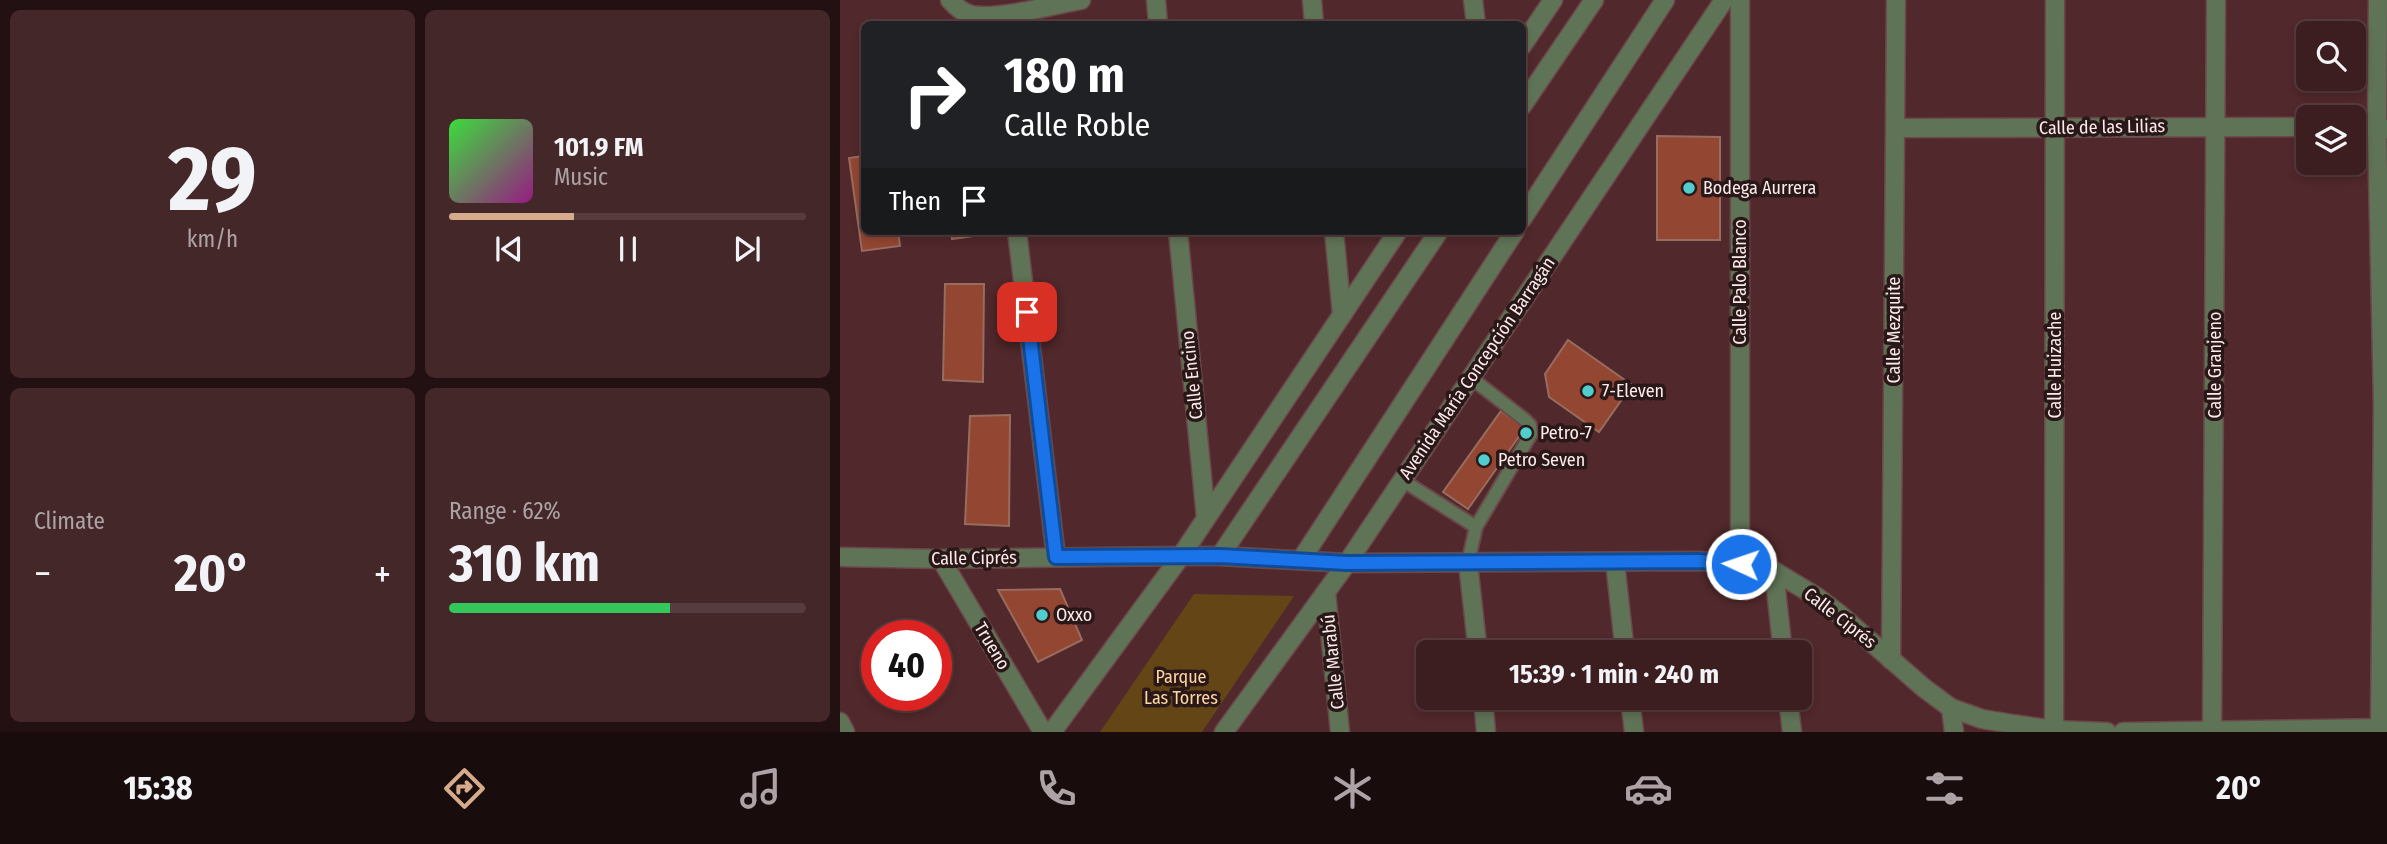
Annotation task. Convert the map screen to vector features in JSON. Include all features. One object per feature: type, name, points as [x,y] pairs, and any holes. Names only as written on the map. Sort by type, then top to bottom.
[{"type":"street","points":[[950,0],[963,12],[974,15],[1081,0]]},
{"type":"street","points":[[1156,0],[1158,21]]},
{"type":"street","points":[[1312,0],[1314,21]]},
{"type":"street","points":[[1473,0],[1476,21]]},
{"type":"street","points":[[1526,40],[1553,0]]},
{"type":"street","points":[[1526,100],[1594,0]]},
{"type":"street","points":[[1526,213],[1665,0]]},
{"type":"street","name":"Avenida María Concepción Barragán","points":[[1224,732],[1347,563],[1724,0]]},
{"type":"street","name":"Calle Palo Blanco","points":[[1740,0],[1741,564]]},
{"type":"street","name":"Calle Mezquite","points":[[1891,660],[1896,0]]},
{"type":"street","name":"Calle Huizache","points":[[2054,730],[2055,0]]},
{"type":"street","name":"Calle Granjeno","points":[[2212,730],[2216,0]]},
{"type":"street","points":[[2123,732],[2383,728],[2382,128],[2378,0]]},
{"type":"street","name":"Calle de las Lilias","points":[[1895,128],[2296,127]]},
{"type":"street","points":[[1017,235],[1056,557]]},
{"type":"street","name":"Calle Encino","points":[[1178,235],[1206,518]]},
{"type":"street","points":[[1334,235],[1342,315]]},
{"type":"street","points":[[1052,732],[1181,556],[1395,235]]},
{"type":"street","points":[[1220,556],[1435,235]]},
{"type":"street","points":[[1301,560],[1512,235]]},
{"type":"street","name":"Calle Ciprés","points":[[840,557],[941,559],[1220,556],[1347,563],[1741,564],[1774,572],[1817,597],[1951,708],[1982,719],[2054,730],[2107,732]]},
{"type":"street","name":"Trueno","points":[[941,559],[1043,732]]},
{"type":"street","points":[[1615,562],[1624,640]]},
{"type":"street","points":[[1468,563],[1477,640]]},
{"type":"street","points":[[1774,572],[1782,640]]},
{"type":"street","name":"Calle Marabú","points":[[1326,592],[1340,732]]},
{"type":"street","points":[[1951,708],[1954,732]]},
{"type":"street","points":[[1484,710],[1486,732]]},
{"type":"street","points":[[1631,710],[1634,732]]},
{"type":"street","points":[[1789,710],[1792,732]]},
{"type":"street","points":[[840,722],[845,732]]},
{"type":"lane","points":[[1468,563],[1476,527],[1528,441],[1531,429],[1524,419],[1471,378]]},
{"type":"lane","points":[[1402,481],[1476,527]]},
{"type":"green space","name":"Parque Las Torres","points":[[1194,594],[1294,596],[1202,732],[1100,732]]},
{"type":"building","name":"Bodega Aurrera","points":[[1657,136],[1720,137],[1720,240],[1657,240]]},
{"type":"building","points":[[861,156],[861,235],[899,235],[900,246],[862,251],[849,158]]},
{"type":"building","points":[[952,235],[981,235],[952,239]]},
{"type":"building","points":[[945,284],[984,284],[983,382],[943,380]]},
{"type":"building","name":"7-Eleven","points":[[1568,340],[1632,385],[1599,432],[1549,397],[1545,374]]},
{"type":"building","name":"Petro Seven","points":[[1501,411],[1525,428],[1468,509],[1443,492]]},
{"type":"building","points":[[1010,415],[1009,526],[965,524],[970,416]]},
{"type":"building","name":"Oxxo","points":[[1060,589],[1082,640],[1038,662],[998,590]]},
{"type":"place","name":"Bodega Aurrera","points":[[1689,188]]},
{"type":"place","name":"7-Eleven","points":[[1588,391]]},
{"type":"place","name":"Petro-7","points":[[1526,433]]},
{"type":"place","name":"Petro Seven","points":[[1484,460]]},
{"type":"place","name":"Oxxo","points":[[1042,615]]},
{"type":"route","points":[[1027,312],[1056,557],[1220,556],[1347,563],[1699,561],[1741,564]]}]
